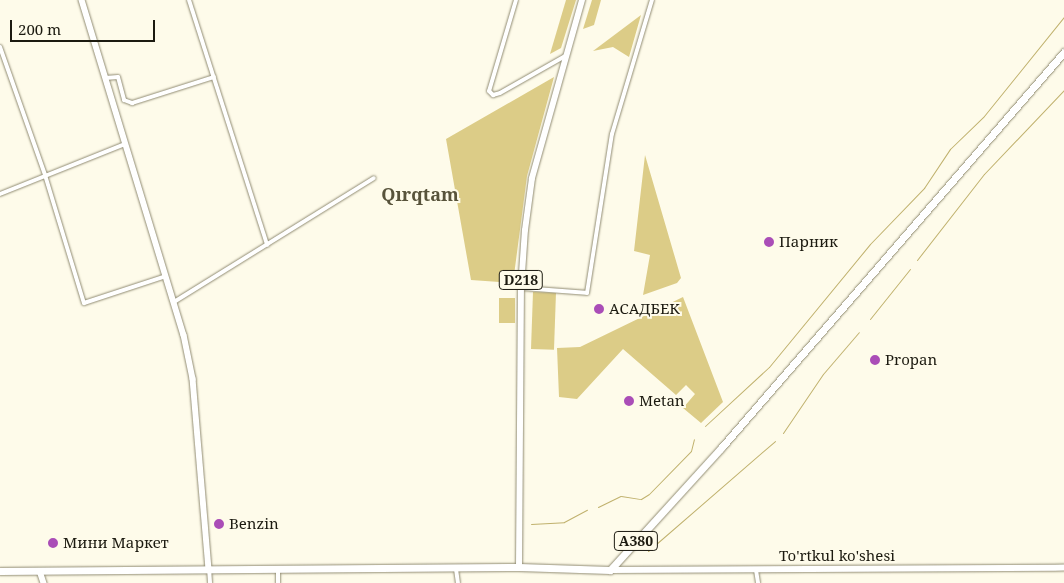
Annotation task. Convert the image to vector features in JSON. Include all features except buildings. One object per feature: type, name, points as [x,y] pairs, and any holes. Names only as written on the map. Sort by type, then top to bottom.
[{"type":"highway","name":"A380","points":[[0,571],[209,568],[278,570],[456,569],[519,567],[610,570],[728,441],[1064,52]]},
{"type":"main road","name":"D218","points":[[519,567],[521,288],[532,178],[582,0]]},
{"type":"main road","name":"To'rtkul ko'shesi","points":[[610,570],[1064,568]]},
{"type":"street","points":[[82,0],[174,302],[193,379],[210,583]]},
{"type":"street","points":[[189,0],[267,245]]},
{"type":"street","points":[[516,0],[488,92],[493,95],[500,93],[565,56]]},
{"type":"street","points":[[521,288],[588,293],[612,134],[652,0]]},
{"type":"street","points":[[0,47],[45,176],[84,303],[166,276]]},
{"type":"street","points":[[105,78],[118,78],[124,100],[132,103],[214,77]]},
{"type":"street","points":[[0,194],[126,144]]},
{"type":"street","points":[[174,302],[374,178]]},
{"type":"street","points":[[756,568],[758,583]]},
{"type":"street","points":[[456,569],[458,583]]},
{"type":"street","points":[[40,570],[44,583]]},
{"type":"street","points":[[278,570],[278,583]]},
{"type":"shaded area","points":[[566,0],[576,0],[561,48],[550,54]]},
{"type":"shaded area","points":[[592,0],[601,0],[594,25],[583,29]]},
{"type":"shaded area","points":[[641,15],[629,57],[613,47],[593,51]]},
{"type":"shaded area","points":[[554,77],[527,176],[513,283],[471,280],[446,139]]},
{"type":"shaded area","points":[[645,155],[681,278],[677,283],[643,295],[650,255],[634,251]]},
{"type":"shaded area","points":[[533,292],[556,293],[554,350],[531,349]]},
{"type":"shaded area","points":[[683,297],[723,402],[701,423],[683,408],[695,394],[686,385],[676,395],[623,349],[577,399],[559,397],[557,348],[580,347]]},
{"type":"shaded area","points":[[499,298],[515,298],[515,323],[499,323]]},
{"type":"waterway","points":[[705,426],[769,367],[870,244],[924,188],[950,149],[984,116],[1064,17]]},
{"type":"waterway","points":[[917,260],[984,174],[1064,90]]},
{"type":"waterway","points":[[870,319],[910,269]]},
{"type":"waterway","points":[[783,433],[823,374],[859,332]]},
{"type":"waterway","points":[[598,507],[621,496],[641,499],[649,494],[691,451],[694,439]]},
{"type":"waterway","points":[[648,551],[775,441]]},
{"type":"waterway","points":[[531,524],[564,522],[587,510]]},
{"type":"place","name":"Парник","points":[[769,242]]},
{"type":"place","name":"АСАДБЕК","points":[[599,309]]},
{"type":"place","name":"Propan","points":[[875,360]]},
{"type":"place","name":"Metan","points":[[629,401]]},
{"type":"place","name":"Benzin","points":[[219,524]]},
{"type":"place","name":"Мини Маркет","points":[[53,543]]},
{"type":"district","name":"Qırqtam","points":[[420,194]]}]
